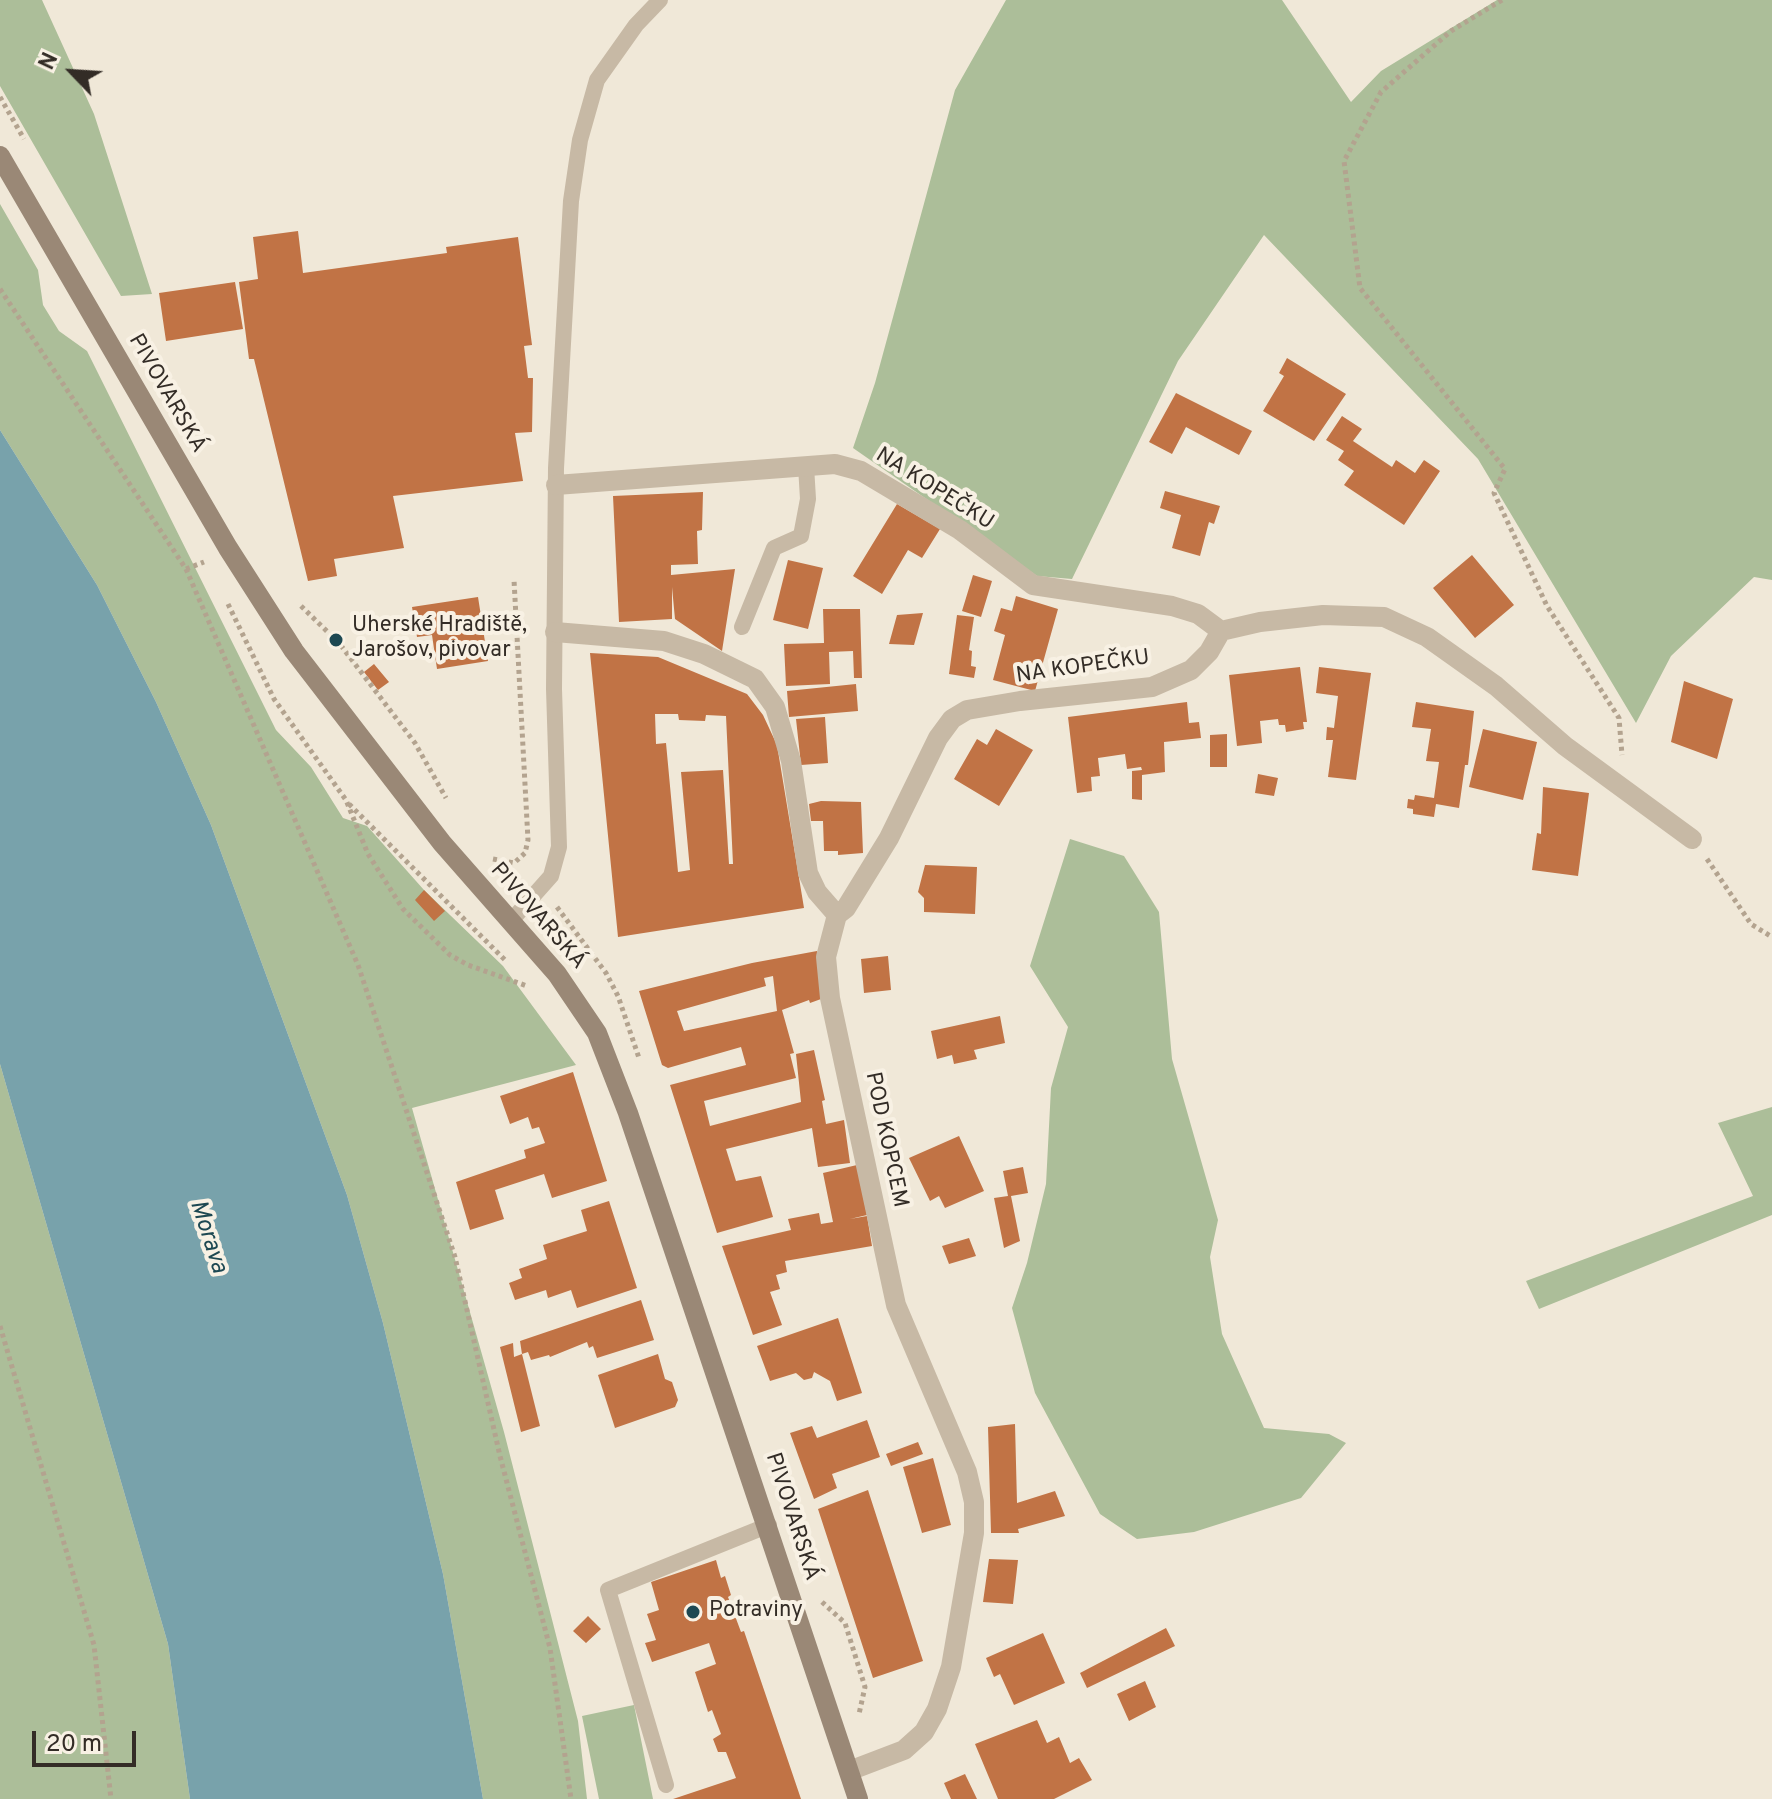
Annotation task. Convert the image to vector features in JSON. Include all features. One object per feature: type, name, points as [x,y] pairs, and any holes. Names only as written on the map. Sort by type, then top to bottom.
[{"type":"main road","name":"PIVOVARSKÁ","points":[[0,156],[228,548],[294,651],[442,843],[573,995],[608,1058],[769,1525],[858,1799]]},
{"type":"street","name":"NA KOPEČKU","points":[[556,485],[835,464],[861,471],[960,530],[1033,585],[1172,606],[1198,614],[1221,631],[1209,652],[1191,670],[1152,687],[1020,701],[967,710],[952,719],[938,738],[889,838],[846,908],[837,915]]},
{"type":"street","points":[[1221,631],[1260,622],[1323,615],[1384,617],[1399,622],[1427,637],[1496,686],[1565,746],[1626,787],[1692,839]]},
{"type":"street","points":[[555,632],[664,641],[716,659],[755,679],[775,707],[791,761],[808,873],[817,892],[837,915]]},
{"type":"street","name":"POD KOPCEM","points":[[837,915],[826,957],[830,998],[896,1305],[967,1472],[974,1502],[974,1533],[951,1667],[937,1709],[924,1732],[904,1750],[849,1771]]},
{"type":"lane","points":[[511,921],[551,876],[559,847],[556,485],[571,201],[580,140],[597,80],[636,25],[660,0]]},
{"type":"lane","points":[[742,627],[774,548],[801,536],[808,499],[806,466]]},
{"type":"lane","points":[[666,1785],[608,1590],[769,1525]]},
{"type":"path","points":[[1502,0],[1451,31],[1381,92],[1344,161],[1360,288],[1505,469],[1494,493],[1547,606],[1619,718],[1626,787]]},
{"type":"path","points":[[0,289],[186,569],[358,965],[455,1257],[500,1456],[550,1648],[571,1799]]},
{"type":"path","points":[[186,569],[228,548]]},
{"type":"path","points":[[204,562],[211,574]]},
{"type":"path","points":[[484,854],[503,863],[514,863],[525,853],[528,840],[514,580]]},
{"type":"path","points":[[292,598],[339,643],[415,743],[452,807]]},
{"type":"path","points":[[226,599],[274,699],[346,800],[512,968]]},
{"type":"path","points":[[346,800],[368,854],[403,909],[434,943],[468,965],[525,983]]},
{"type":"path","points":[[1692,839],[1751,924],[1772,937]]},
{"type":"path","points":[[518,976],[534,993]]},
{"type":"path","points":[[0,1326],[94,1645],[111,1799]]},
{"type":"green space","points":[[0,0],[42,0],[94,114],[152,294],[121,296],[0,86]]},
{"type":"green space","points":[[1006,0],[1282,0],[1351,102],[1381,71],[1497,0],[1772,0],[1772,580],[1754,577],[1671,656],[1636,723],[1478,459],[1264,235],[1178,361],[1072,579],[1037,576],[853,448],[875,383],[955,90]]},
{"type":"green space","points":[[0,204],[38,270],[43,305],[59,331],[87,351],[276,730],[311,767],[343,818],[367,826],[424,890],[503,966],[576,1065],[412,1108],[504,1432],[578,1721],[587,1799],[483,1799],[443,1574],[383,1323],[347,1195],[211,825],[156,702],[97,585],[0,430]]},
{"type":"green space","points":[[1070,839],[1124,856],[1159,912],[1172,1059],[1218,1220],[1210,1257],[1222,1334],[1264,1428],[1329,1434],[1346,1443],[1301,1498],[1194,1532],[1137,1539],[1100,1514],[1035,1393],[1012,1308],[1027,1263],[1046,1184],[1051,1088],[1068,1027],[1030,966]]},
{"type":"green space","points":[[0,1064],[168,1644],[190,1799],[0,1799]]},
{"type":"green space","points":[[1772,1107],[1772,1215],[1539,1309],[1526,1281],[1753,1196],[1718,1123]]},
{"type":"green space","points":[[634,1705],[653,1799],[599,1799],[582,1716]]},
{"type":"water","name":"Morava","points":[[0,430],[97,585],[156,702],[211,825],[347,1195],[383,1323],[443,1574],[483,1799],[190,1799],[168,1644],[0,1064]]},
{"type":"building","points":[[298,231],[303,273],[447,253],[446,247],[518,237],[532,345],[524,346],[528,378],[533,378],[532,432],[515,433],[523,481],[393,496],[404,548],[334,559],[337,576],[308,581],[254,359],[249,359],[239,282],[258,279],[253,237]]},
{"type":"building","points":[[235,282],[243,329],[166,341],[159,293]]},
{"type":"building","points":[[1287,358],[1346,394],[1314,441],[1263,411],[1284,376],[1279,373]]},
{"type":"building","points":[[1176,393],[1252,431],[1239,455],[1186,427],[1172,454],[1149,442]]},
{"type":"building","points":[[1342,416],[1362,429],[1353,441],[1392,467],[1396,460],[1415,473],[1424,460],[1440,471],[1404,525],[1344,485],[1354,471],[1338,460],[1344,451],[1326,440]]},
{"type":"building","points":[[1165,491],[1220,506],[1214,524],[1209,522],[1200,556],[1172,548],[1181,515],[1160,508]]},
{"type":"building","points":[[703,492],[702,530],[697,531],[698,564],[671,565],[671,575],[735,569],[722,651],[675,619],[672,587],[672,619],[619,622],[613,496]]},
{"type":"building","points":[[897,504],[940,529],[922,558],[908,550],[882,594],[853,576]]},
{"type":"building","points":[[1472,555],[1514,605],[1475,638],[1433,588]]},
{"type":"building","points":[[788,560],[823,568],[808,629],[773,620]]},
{"type":"building","points":[[973,575],[992,581],[981,617],[962,611]]},
{"type":"building","points":[[1016,596],[1058,609],[1035,691],[993,680],[1005,635],[994,631],[1001,608],[1012,611]]},
{"type":"building","points":[[478,597],[488,661],[437,669],[432,635],[417,637],[412,607]]},
{"type":"building","points":[[823,609],[860,609],[862,678],[854,678],[853,651],[829,652],[830,684],[786,686],[784,644],[824,643]]},
{"type":"building","points":[[923,613],[914,645],[889,644],[897,615]]},
{"type":"building","points":[[957,615],[974,617],[969,650],[972,651],[971,666],[976,667],[974,678],[949,674]]},
{"type":"building","points":[[590,653],[658,657],[747,694],[763,715],[777,745],[804,908],[618,937]],"holes":[[[655,714],[678,714],[679,720],[705,721],[706,715],[726,716],[733,864],[729,864],[723,770],[681,772],[690,870],[678,872],[666,743],[656,744]]]},
{"type":"building","points":[[374,664],[389,682],[378,690],[364,672]]},
{"type":"building","points":[[1300,667],[1307,722],[1303,722],[1304,729],[1286,732],[1285,725],[1279,725],[1278,719],[1260,721],[1262,743],[1237,746],[1229,675]]},
{"type":"building","points":[[1319,667],[1371,673],[1356,780],[1328,777],[1333,740],[1326,740],[1327,727],[1334,728],[1338,696],[1316,693]]},
{"type":"building","points":[[1684,681],[1733,699],[1717,759],[1671,742]]},
{"type":"building","points":[[856,684],[858,711],[789,717],[787,691]]},
{"type":"building","points":[[1187,702],[1189,723],[1199,722],[1201,738],[1164,742],[1165,772],[1142,775],[1142,800],[1132,799],[1132,771],[1142,770],[1141,767],[1127,769],[1125,754],[1098,758],[1100,776],[1091,777],[1092,791],[1077,793],[1068,717]]},
{"type":"building","points":[[1416,702],[1474,711],[1459,808],[1436,804],[1434,817],[1413,814],[1413,809],[1407,808],[1408,799],[1414,800],[1415,795],[1434,798],[1439,762],[1426,761],[1431,729],[1412,727]]},
{"type":"building","points":[[825,717],[828,763],[801,765],[796,719]]},
{"type":"building","points":[[996,729],[1033,750],[999,806],[954,779],[977,739],[987,745]]},
{"type":"building","points":[[1483,729],[1537,742],[1523,800],[1469,787]]},
{"type":"building","points":[[1227,734],[1227,767],[1210,767],[1210,735]]},
{"type":"building","points":[[1258,774],[1278,778],[1274,796],[1255,793]]},
{"type":"building","points":[[1543,787],[1589,793],[1578,876],[1532,870],[1537,833],[1541,834]]},
{"type":"building","points":[[821,801],[861,802],[863,853],[838,855],[838,851],[824,851],[823,821],[811,821],[809,804]]},
{"type":"building","points":[[925,865],[977,867],[975,914],[924,912],[924,898],[918,892]]},
{"type":"building","points":[[424,890],[445,911],[434,921],[415,900]]},
{"type":"building","points":[[817,951],[821,999],[782,1010],[794,1053],[790,1054],[796,1078],[704,1101],[710,1126],[801,1102],[796,1054],[814,1050],[825,1100],[822,1101],[826,1124],[844,1120],[850,1163],[818,1167],[812,1128],[726,1149],[736,1181],[761,1176],[773,1217],[717,1233],[670,1085],[746,1065],[741,1047],[668,1068],[662,1065],[639,991],[752,963]],"holes":[[[773,976],[777,1011],[684,1031],[677,1011],[766,986],[764,978]]]},
{"type":"building","points":[[888,956],[891,990],[864,993],[861,959]]},
{"type":"building","points":[[1000,1016],[1005,1043],[974,1050],[977,1059],[954,1064],[952,1055],[937,1059],[931,1031]]},
{"type":"building","points":[[573,1072],[607,1181],[552,1198],[544,1174],[495,1190],[504,1219],[470,1230],[456,1182],[526,1158],[524,1150],[545,1143],[539,1127],[532,1129],[528,1117],[510,1124],[500,1096]]},
{"type":"building","points":[[959,1136],[984,1191],[945,1208],[939,1196],[930,1201],[909,1158]]},
{"type":"building","points":[[857,1165],[867,1215],[850,1219],[867,1216],[872,1246],[785,1261],[787,1272],[776,1275],[780,1289],[770,1292],[782,1325],[753,1335],[722,1246],[791,1230],[788,1219],[819,1213],[821,1224],[833,1222],[823,1173]]},
{"type":"building","points":[[1023,1167],[1028,1193],[1011,1196],[1020,1241],[1004,1248],[994,1198],[1008,1196],[1003,1171]]},
{"type":"building","points":[[609,1201],[637,1288],[577,1308],[571,1290],[548,1298],[546,1290],[515,1300],[509,1283],[522,1278],[519,1269],[547,1259],[543,1245],[587,1231],[581,1210]]},
{"type":"building","points":[[969,1238],[976,1256],[949,1264],[942,1246]]},
{"type":"building","points":[[641,1300],[654,1340],[597,1358],[593,1346],[589,1348],[587,1342],[550,1357],[531,1360],[528,1352],[522,1354],[520,1341]]},
{"type":"building","points":[[838,1318],[862,1393],[837,1401],[830,1381],[814,1372],[812,1378],[804,1380],[796,1373],[770,1381],[757,1346]]},
{"type":"building","points":[[513,1343],[514,1357],[522,1354],[540,1426],[521,1432],[500,1347]]},
{"type":"building","points":[[658,1354],[665,1379],[672,1382],[678,1400],[675,1407],[615,1428],[598,1375]]},
{"type":"building","points":[[867,1420],[880,1457],[832,1474],[837,1488],[814,1499],[790,1433],[812,1426],[817,1438]]},
{"type":"building","points":[[1015,1424],[1017,1503],[1055,1491],[1065,1516],[1018,1529],[1019,1533],[991,1533],[988,1427]]},
{"type":"building","points":[[918,1442],[923,1454],[891,1466],[886,1454]]},
{"type":"building","points":[[933,1458],[951,1525],[922,1533],[903,1467]]},
{"type":"building","points":[[868,1490],[923,1661],[873,1678],[818,1509]]},
{"type":"building","points":[[989,1559],[1018,1560],[1013,1604],[983,1602]]},
{"type":"building","points":[[716,1560],[721,1578],[725,1576],[731,1595],[728,1597],[741,1632],[744,1631],[801,1799],[673,1799],[736,1778],[726,1752],[718,1752],[713,1739],[721,1734],[712,1710],[708,1712],[695,1672],[716,1664],[709,1643],[652,1662],[645,1643],[656,1640],[647,1614],[659,1610],[651,1582]]},
{"type":"building","points":[[588,1616],[601,1629],[586,1643],[573,1631]]},
{"type":"building","points":[[1166,1628],[1175,1646],[1087,1688],[1080,1673]]},
{"type":"building","points":[[1043,1633],[1065,1683],[1014,1705],[1000,1674],[994,1677],[986,1658]]},
{"type":"building","points":[[1145,1681],[1156,1707],[1129,1721],[1117,1694]]},
{"type":"building","points":[[1037,1720],[1047,1743],[1059,1737],[1070,1763],[1079,1758],[1092,1780],[1054,1799],[998,1799],[975,1744]]},
{"type":"building","points":[[965,1774],[977,1799],[951,1799],[944,1783]]},
{"type":"place","name":"Uherské Hradiště, Jarošov, pivovar","points":[[336,640]]},
{"type":"place","name":"Potraviny","points":[[693,1612]]}]
